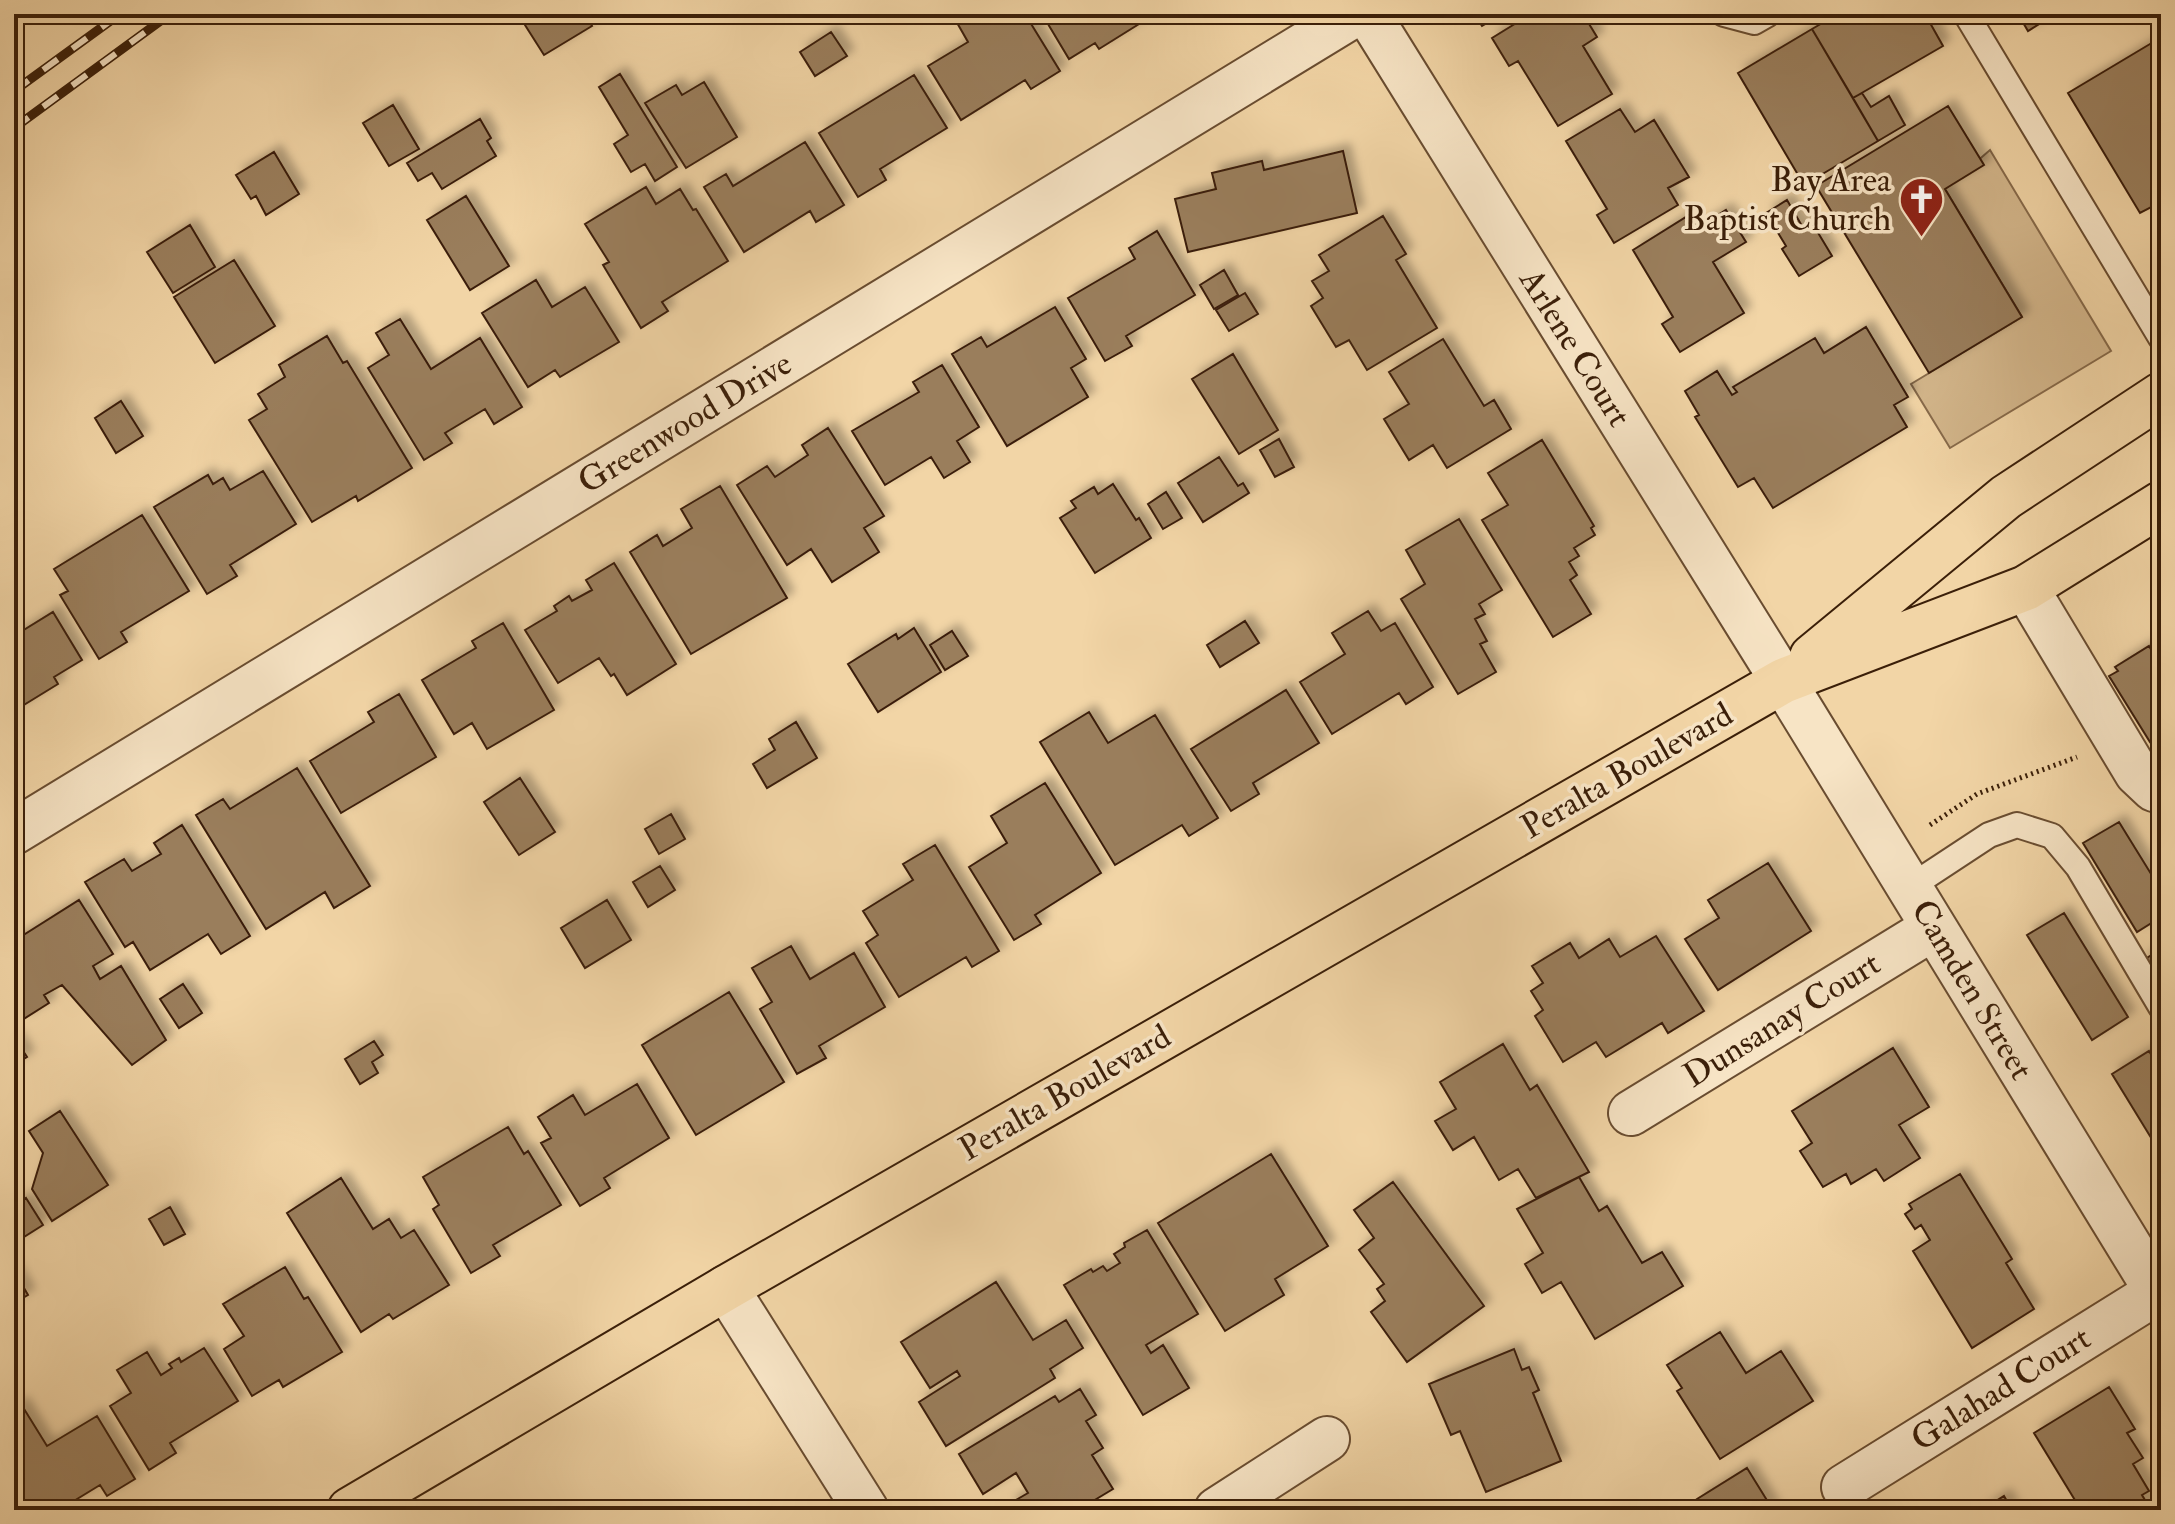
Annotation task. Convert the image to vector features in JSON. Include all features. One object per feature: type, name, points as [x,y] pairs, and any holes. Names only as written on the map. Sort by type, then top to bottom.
[{"type":"main road","name":"Peralta Boulevard","points":[[1783,681],[2006,497],[2161,395]]},
{"type":"main road","name":"Peralta Boulevard","points":[[350,1510],[726,1288],[1783,681],[2026,588],[2161,504]]},
{"type":"street","name":"Greenwood Drive","points":[[14,832],[1355,14]]},
{"type":"street","name":"Arlene Court","points":[[1368,14],[1783,681]]},
{"type":"street","points":[[2026,588],[2137,773],[2154,789],[2161,791]]},
{"type":"street","name":"Camden Street","points":[[1783,681],[2159,1295]]},
{"type":"street","name":"Dunsanay Court","points":[[1631,1113],[1933,928]]},
{"type":"street","points":[[726,1288],[866,1510]]},
{"type":"street","name":"Galahad Court","points":[[1844,1487],[2159,1295]]},
{"type":"street","points":[[1217,1510],[1327,1439]]},
{"type":"lane","points":[[1724,14],[1754,22],[1768,14]]},
{"type":"lane","points":[[1966,14],[2161,338]]},
{"type":"lane","points":[[1910,887],[1989,835],[2017,825],[2052,836],[2078,867],[2161,1007]]},
{"type":"path","points":[[1930,825],[1977,794],[2049,766],[2119,744]]},
{"type":"shaded area","points":[[1990,150],[2111,351],[1950,448],[1911,384],[2022,317],[1945,189]]},
{"type":"building","points":[[518,14],[585,14],[592,26],[544,55]]},
{"type":"building","points":[[952,14],[996,14],[1001,22],[1014,14],[1025,14],[1060,71],[1031,89],[1025,80],[961,120],[928,66],[968,42]]},
{"type":"building","points":[[1042,14],[1155,14],[1099,49],[1095,43],[1069,59]]},
{"type":"building","points":[[1474,14],[1502,14],[1482,26]]},
{"type":"building","points":[[1531,14],[1583,14],[1597,37],[1583,46],[1612,94],[1558,126],[1518,61],[1509,66],[1492,38]]},
{"type":"building","points":[[1838,14],[1925,14],[1943,46],[1853,98],[1812,29]]},
{"type":"building","points":[[2018,14],[2055,14],[2028,31]]},
{"type":"building","points":[[1812,29],[1878,141],[1804,185],[1738,73]]},
{"type":"building","points":[[831,32],[847,56],[815,76],[800,52]]},
{"type":"building","points":[[2155,41],[2161,51],[2161,216],[2155,205],[2140,213],[2068,93]]},
{"type":"building","points":[[620,74],[677,167],[655,181],[645,164],[631,172],[614,144],[628,135],[599,87]]},
{"type":"building","points":[[914,75],[947,128],[880,169],[886,180],[858,197],[819,133]]},
{"type":"building","points":[[704,82],[737,137],[686,168],[645,103],[676,85],[682,95]]},
{"type":"building","points":[[1862,93],[1871,107],[1889,96],[1905,125],[1878,141],[1853,98]]},
{"type":"building","points":[[393,105],[419,149],[389,166],[363,123]]},
{"type":"building","points":[[1948,106],[1984,165],[1945,189],[2022,317],[1929,373],[1816,186]]},
{"type":"building","points":[[1620,109],[1635,132],[1654,120],[1689,177],[1668,188],[1678,205],[1614,243],[1597,215],[1607,209],[1566,141]]},
{"type":"building","points":[[480,119],[491,138],[487,141],[496,156],[442,189],[432,173],[418,181],[407,163]]},
{"type":"building","points":[[805,142],[844,205],[816,222],[810,211],[744,252],[704,187],[726,174],[733,186]]},
{"type":"building","points":[[1343,151],[1357,213],[1188,252],[1175,199],[1216,189],[1212,173],[1262,161],[1264,170]]},
{"type":"building","points":[[274,152],[299,194],[266,215],[256,196],[251,199],[236,175]]},
{"type":"building","points":[[646,187],[656,204],[680,189],[728,261],[662,302],[668,311],[641,328],[603,265],[609,262],[585,224]]},
{"type":"building","points":[[466,196],[509,266],[470,290],[427,220]]},
{"type":"building","points":[[1787,200],[1802,226],[1811,221],[1832,256],[1799,276],[1782,249],[1786,246],[1766,213]]},
{"type":"building","points":[[1726,210],[1746,242],[1713,262],[1744,313],[1680,352],[1662,324],[1673,317],[1633,250],[1686,217],[1694,230]]},
{"type":"building","points":[[1383,216],[1406,254],[1396,260],[1437,328],[1367,370],[1349,340],[1336,347],[1311,306],[1323,298],[1312,281],[1329,271],[1319,255]]},
{"type":"building","points":[[190,225],[215,267],[173,293],[147,252]]},
{"type":"building","points":[[1157,231],[1195,295],[1126,336],[1132,346],[1105,361],[1068,298],[1135,259],[1129,248]]},
{"type":"building","points":[[234,260],[275,326],[215,363],[174,297]]},
{"type":"building","points":[[1224,270],[1238,295],[1214,309],[1200,285]]},
{"type":"building","points":[[536,280],[552,307],[585,287],[619,342],[560,377],[555,370],[528,387],[482,313]]},
{"type":"building","points":[[1245,293],[1258,314],[1229,331],[1216,310]]},
{"type":"building","points":[[1055,307],[1086,359],[1071,368],[1088,397],[1007,446],[952,354],[981,337],[987,347]]},
{"type":"building","points":[[400,319],[431,369],[480,338],[522,407],[494,424],[485,409],[445,433],[452,443],[424,460],[368,368],[389,355],[376,333]]},
{"type":"building","points":[[1866,327],[1908,397],[1894,405],[1907,427],[1773,508],[1754,478],[1738,487],[1695,417],[1699,415],[1685,391],[1717,371],[1732,395],[1737,392],[1733,387],[1815,338],[1824,353]]},
{"type":"building","points":[[327,336],[343,363],[347,361],[412,468],[358,501],[356,496],[312,522],[249,420],[267,409],[258,394],[285,377],[279,365]]},
{"type":"building","points":[[1443,339],[1484,406],[1494,400],[1511,429],[1447,468],[1433,445],[1409,460],[1384,419],[1409,404],[1389,372]]},
{"type":"building","points":[[1233,354],[1278,430],[1239,454],[1192,379]]},
{"type":"building","points":[[942,365],[979,427],[957,441],[970,462],[944,478],[931,457],[885,485],[852,431],[919,392],[913,382]]},
{"type":"building","points":[[121,401],[143,436],[116,453],[95,418]]},
{"type":"building","points":[[828,428],[884,516],[864,528],[879,552],[832,582],[811,549],[787,565],[737,485],[767,466],[775,477],[808,455],[802,445]]},
{"type":"building","points":[[1279,439],[1294,467],[1275,477],[1260,450]]},
{"type":"building","points":[[1542,440],[1594,526],[1591,528],[1595,535],[1574,548],[1579,556],[1569,562],[1577,575],[1570,580],[1591,614],[1553,637],[1482,520],[1508,505],[1488,473]]},
{"type":"building","points":[[1219,457],[1238,486],[1243,483],[1249,493],[1203,522],[1178,483]]},
{"type":"building","points":[[263,471],[296,524],[230,565],[237,576],[207,594],[154,507],[208,475],[213,484],[223,478],[230,490]]},
{"type":"building","points":[[1113,484],[1151,538],[1095,573],[1060,518],[1076,508],[1071,501],[1094,487],[1098,494]]},
{"type":"building","points":[[720,486],[787,598],[691,654],[630,552],[657,535],[663,546],[692,528],[681,509]]},
{"type":"building","points":[[1166,492],[1182,518],[1163,529],[1148,504]]},
{"type":"building","points":[[142,515],[189,591],[121,632],[127,642],[99,659],[60,595],[68,591],[54,569]]},
{"type":"building","points":[[1459,519],[1502,590],[1479,604],[1485,614],[1475,619],[1487,641],[1480,644],[1496,672],[1458,694],[1401,599],[1425,584],[1406,550]]},
{"type":"building","points":[[614,563],[676,664],[627,695],[599,658],[558,683],[525,630],[557,611],[554,606],[569,596],[572,601],[592,590],[586,580]]},
{"type":"building","points":[[1368,611],[1381,631],[1395,623],[1433,687],[1406,704],[1399,693],[1332,734],[1300,682],[1345,654],[1332,633]]},
{"type":"building","points":[[53,612],[82,660],[54,677],[58,684],[14,711],[14,636]]},
{"type":"building","points":[[1245,621],[1259,643],[1220,667],[1207,645]]},
{"type":"building","points":[[503,623],[554,710],[487,749],[472,723],[454,734],[422,680],[476,648],[472,641]]},
{"type":"building","points":[[914,628],[941,672],[878,712],[848,664],[896,634],[898,639]]},
{"type":"building","points":[[952,631],[968,656],[945,670],[930,645]]},
{"type":"building","points":[[2149,646],[2152,651],[2158,646],[2161,652],[2161,735],[2150,742],[2109,676],[2118,671],[2115,667]]},
{"type":"building","points":[[1286,690],[1319,743],[1253,783],[1259,794],[1231,811],[1191,749]]},
{"type":"building","points":[[399,694],[436,757],[341,813],[310,761],[374,722],[368,712]]},
{"type":"building","points":[[1089,712],[1108,743],[1155,715],[1218,818],[1189,836],[1182,825],[1115,865],[1040,742]]},
{"type":"building","points":[[796,722],[817,758],[767,788],[753,764],[775,750],[769,739]]},
{"type":"building","points":[[297,768],[370,886],[334,908],[325,892],[266,929],[196,815],[223,799],[230,809]]},
{"type":"building","points":[[520,778],[555,832],[519,855],[484,802]]},
{"type":"building","points":[[1045,783],[1101,873],[1035,915],[1041,924],[1014,940],[969,867],[1007,843],[991,816]]},
{"type":"building","points":[[671,814],[685,839],[659,854],[645,829]]},
{"type":"building","points":[[2119,822],[2161,890],[2161,917],[2137,932],[2083,843]]},
{"type":"building","points":[[182,825],[250,936],[221,954],[208,934],[150,970],[133,942],[125,947],[85,882],[124,859],[132,871],[161,854],[154,843]]},
{"type":"building","points":[[935,845],[999,951],[972,967],[966,957],[899,997],[866,943],[878,935],[863,911],[913,880],[903,864]]},
{"type":"building","points":[[1768,863],[1811,931],[1718,990],[1685,939],[1719,918],[1708,900]]},
{"type":"building","points":[[660,866],[675,890],[648,907],[633,882]]},
{"type":"building","points":[[79,900],[113,954],[93,966],[100,979],[121,966],[166,1040],[132,1065],[62,985],[44,995],[49,1003],[22,1020],[14,1007],[14,941]]},
{"type":"building","points":[[607,900],[631,940],[585,968],[561,928]]},
{"type":"building","points":[[2064,913],[2128,1017],[2092,1040],[2027,935]]},
{"type":"building","points":[[1656,936],[1704,1011],[1668,1033],[1662,1023],[1606,1057],[1596,1042],[1563,1062],[1535,1016],[1543,1010],[1531,991],[1543,983],[1532,966],[1570,943],[1579,958],[1609,939],[1620,957]]},
{"type":"building","points":[[791,946],[810,979],[854,953],[885,1007],[819,1046],[826,1058],[797,1074],[760,1009],[772,1002],[752,968]]},
{"type":"building","points":[[2161,949],[2161,985],[2142,961]]},
{"type":"building","points":[[183,984],[202,1013],[179,1028],[160,999]]},
{"type":"building","points":[[729,992],[784,1082],[696,1135],[642,1045]]},
{"type":"building","points":[[14,1037],[27,1057],[14,1065]]},
{"type":"building","points":[[374,1041],[383,1055],[372,1062],[378,1073],[360,1084],[345,1059]]},
{"type":"building","points":[[1503,1044],[1530,1090],[1537,1085],[1589,1172],[1536,1198],[1518,1169],[1499,1180],[1474,1137],[1453,1150],[1435,1121],[1456,1109],[1440,1082]]},
{"type":"building","points":[[1893,1048],[1929,1107],[1899,1125],[1920,1158],[1884,1181],[1876,1169],[1851,1184],[1846,1174],[1823,1187],[1800,1151],[1812,1143],[1792,1111]]},
{"type":"building","points":[[2149,1051],[2161,1071],[2161,1154],[2112,1074]]},
{"type":"building","points":[[637,1084],[669,1138],[604,1178],[610,1188],[580,1206],[541,1143],[551,1138],[538,1117],[573,1095],[585,1115]]},
{"type":"building","points":[[60,1111],[108,1185],[52,1221],[32,1189],[43,1153],[29,1131]]},
{"type":"building","points":[[508,1127],[524,1154],[528,1151],[561,1205],[493,1245],[500,1256],[471,1273],[433,1209],[439,1205],[423,1177]]},
{"type":"building","points":[[1271,1154],[1328,1246],[1275,1279],[1284,1295],[1225,1331],[1158,1223]]},
{"type":"building","points":[[1960,1174],[2012,1259],[2006,1263],[2034,1309],[1972,1348],[1913,1251],[1930,1240],[1921,1225],[1915,1229],[1905,1214],[1912,1209],[1909,1204]]},
{"type":"building","points":[[1579,1177],[1599,1211],[1607,1206],[1642,1263],[1662,1252],[1683,1286],[1595,1339],[1561,1282],[1542,1293],[1525,1264],[1543,1253],[1517,1209]]},
{"type":"building","points":[[341,1178],[373,1229],[389,1219],[401,1238],[414,1230],[449,1285],[393,1319],[389,1314],[361,1332],[287,1213]]},
{"type":"building","points":[[1393,1182],[1484,1306],[1407,1362],[1371,1312],[1385,1301],[1377,1289],[1384,1284],[1359,1250],[1374,1238],[1354,1210]]},
{"type":"building","points":[[26,1198],[43,1225],[16,1242],[14,1206]]},
{"type":"building","points":[[170,1207],[185,1234],[164,1245],[149,1219]]},
{"type":"building","points":[[1147,1230],[1198,1314],[1146,1345],[1151,1353],[1163,1345],[1189,1388],[1143,1415],[1064,1285],[1091,1269],[1093,1272],[1103,1266],[1107,1271],[1120,1263],[1114,1254],[1125,1247],[1124,1243]]},
{"type":"building","points":[[285,1267],[342,1352],[283,1387],[279,1380],[252,1396],[224,1349],[244,1336],[223,1304]]},
{"type":"building","points":[[14,1271],[28,1295],[14,1303]]},
{"type":"building","points":[[996,1282],[1033,1340],[1066,1320],[1083,1348],[1050,1369],[1055,1378],[946,1446],[919,1402],[960,1376],[957,1371],[930,1388],[901,1342]]},
{"type":"building","points":[[1720,1332],[1746,1373],[1781,1351],[1813,1401],[1720,1459],[1677,1391],[1682,1388],[1667,1365]]},
{"type":"building","points":[[204,1348],[238,1401],[170,1443],[176,1453],[149,1470],[110,1406],[131,1393],[117,1370],[147,1352],[161,1375],[172,1368],[169,1364],[179,1358],[181,1362]]},
{"type":"building","points":[[1514,1349],[1522,1370],[1529,1367],[1539,1390],[1533,1393],[1561,1461],[1486,1492],[1460,1431],[1451,1435],[1429,1384]]},
{"type":"building","points":[[2109,1387],[2135,1429],[2127,1433],[2143,1458],[2133,1464],[2149,1491],[2142,1495],[2151,1510],[2081,1510],[2034,1433]]},
{"type":"building","points":[[1080,1389],[1096,1415],[1086,1421],[1103,1448],[1092,1455],[1113,1489],[1078,1510],[1013,1510],[1009,1504],[1028,1493],[1016,1473],[983,1494],[959,1454],[1055,1396],[1059,1402]]},
{"type":"building","points":[[21,1404],[47,1446],[97,1416],[135,1479],[107,1496],[100,1485],[59,1510],[23,1510],[14,1496],[14,1408]]},
{"type":"building","points":[[1747,1468],[1773,1510],[1704,1510],[1697,1499]]},
{"type":"building","points":[[2004,1496],[2012,1510],[1982,1510]]},
{"type":"railway","points":[[14,91],[120,14]]},
{"type":"railway","points":[[14,128],[170,14]]},
{"type":"place","name":"Bay Area Baptist Church","points":[[1922,239]]}]
